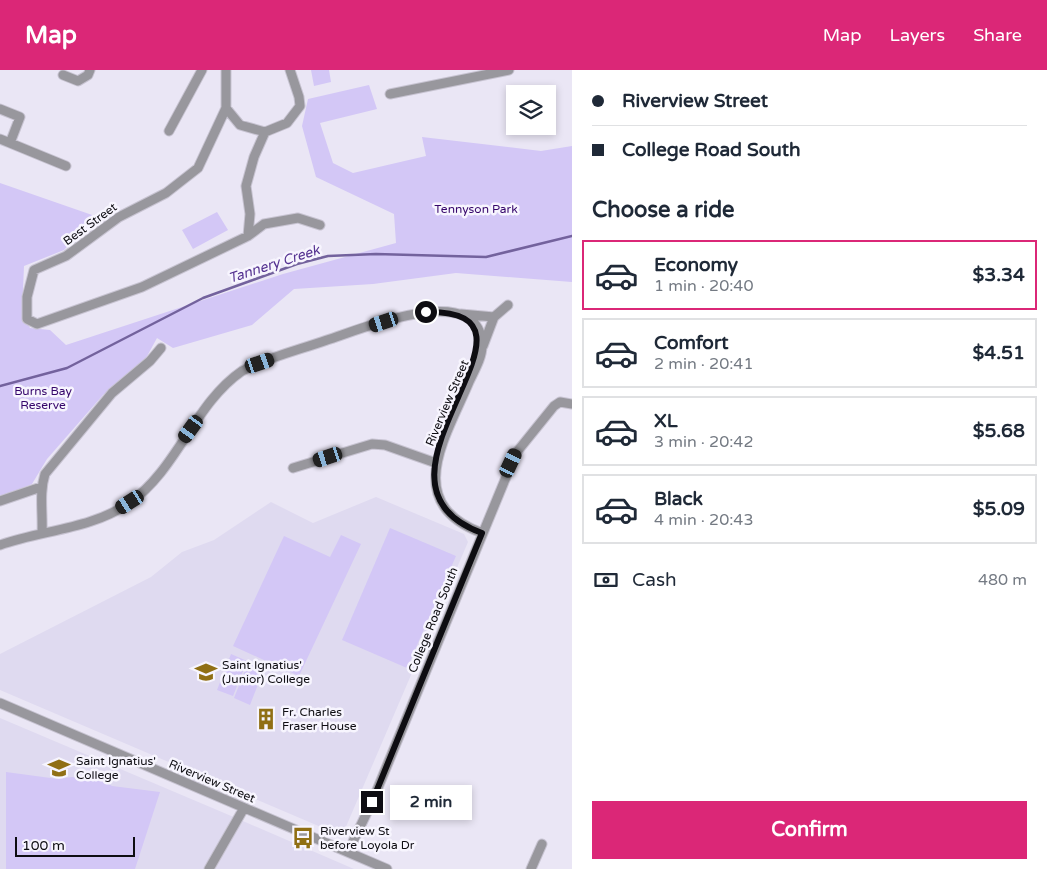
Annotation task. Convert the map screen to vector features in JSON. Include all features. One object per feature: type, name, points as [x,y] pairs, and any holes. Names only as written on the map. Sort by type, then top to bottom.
[{"type":"street","points":[[64,75],[78,81],[88,75],[90,70]]},
{"type":"street","points":[[170,131],[202,70]]},
{"type":"street","name":"Best Street","points":[[226,70],[226,108],[198,168],[166,193],[119,217],[66,256],[34,270],[26,310],[27,319],[36,324],[142,287],[248,236]]},
{"type":"street","points":[[226,108],[240,124],[265,132],[287,123],[300,106],[290,70]]},
{"type":"street","points":[[390,94],[509,70]]},
{"type":"street","points":[[0,109],[20,117],[10,143]]},
{"type":"street","points":[[248,236],[250,214],[246,186],[254,157],[265,132]]},
{"type":"street","points":[[0,139],[66,166]]},
{"type":"street","points":[[248,236],[264,224],[298,218],[320,225]]},
{"type":"street","name":"Riverview Street","points":[[482,533],[458,522],[445,510],[435,488],[436,463],[494,317],[508,305]]},
{"type":"street","points":[[0,545],[104,517],[136,498],[157,476],[223,386],[242,371],[412,313],[456,313],[494,317]]},
{"type":"street","name":"Riverview Street","points":[[456,313],[475,326],[481,339],[482,348]]},
{"type":"street","points":[[42,533],[44,507],[41,487],[45,474],[52,462],[106,400],[150,361],[161,348]]},
{"type":"street","name":"College Road South","points":[[348,852],[365,819],[516,453],[554,406],[560,402],[572,404]]},
{"type":"street","points":[[294,468],[372,444],[386,445],[436,463]]},
{"type":"street","points":[[0,501],[41,487]]},
{"type":"street","name":"Riverview Street","points":[[0,703],[387,869]]},
{"type":"street","points":[[210,869],[244,808]]},
{"type":"street","points":[[531,869],[542,844]]},
{"type":"shaded area","name":"Saint Ignatius' (Junior) College","points":[[376,497],[464,534],[468,542],[342,836],[0,690],[0,654],[151,577],[182,552],[214,540],[271,502],[313,523]]},
{"type":"shaded area","name":"Saint Ignatius' College","points":[[0,718],[236,818],[354,869],[0,869]]},
{"type":"green space","points":[[311,70],[329,70],[331,82],[314,86]]},
{"type":"green space","points":[[369,85],[377,109],[320,123],[333,163],[353,173],[426,156],[422,137],[541,151],[572,146],[572,282],[456,273],[373,284],[294,289],[252,325],[173,348],[157,338],[146,358],[103,395],[47,459],[32,484],[0,497],[0,183],[95,216],[64,250],[24,266],[22,313],[30,328],[50,330],[66,345],[283,274],[396,243],[394,214],[316,177],[302,126],[308,99]]},
{"type":"green space","points":[[217,212],[228,230],[193,249],[182,230]]},
{"type":"green space","points":[[390,528],[456,556],[407,668],[342,640]]},
{"type":"green space","points":[[341,535],[361,544],[299,676],[233,646],[284,536],[330,557]]},
{"type":"green space","points":[[231,654],[247,661],[233,696],[217,690]]},
{"type":"green space","points":[[248,663],[264,669],[250,705],[234,698]]},
{"type":"green space","points":[[6,772],[58,779],[72,777],[104,781],[112,786],[160,792],[135,869],[6,869]]},
{"type":"waterway","name":"Tannery Creek","points":[[0,386],[67,368],[203,298],[297,264],[328,256],[376,254],[486,257],[572,236]]},
{"type":"place","name":"Saint Ignatius' (Junior) College","points":[[206,672]]},
{"type":"place","name":"Fr. Charles Fraser House","points":[[266,719]]},
{"type":"place","name":"Saint Ignatius' College","points":[[59,768]]},
{"type":"place","name":"Riverview St before Loyola Dr","points":[[303,838]]},
{"type":"route","points":[[372,802],[482,533],[465,526],[451,517],[437,495],[434,480],[437,459],[482,348],[479,331],[470,321],[456,313],[426,312]]},
{"type":"park label","name":"Tennyson Park","points":[[476,209]]},
{"type":"park label","name":"Burns Bay Reserve","points":[[43,398]]}]
